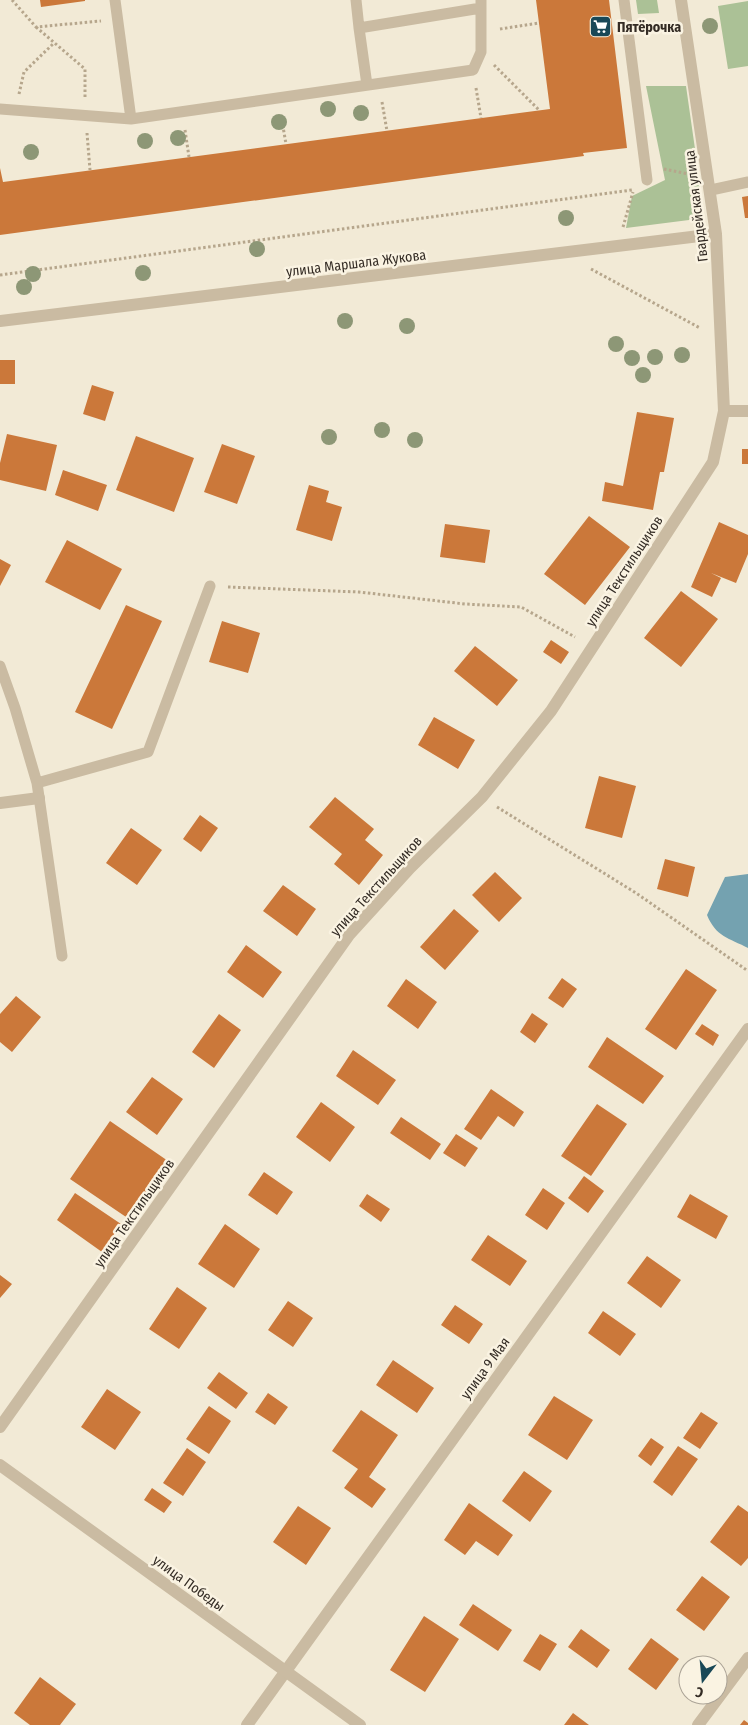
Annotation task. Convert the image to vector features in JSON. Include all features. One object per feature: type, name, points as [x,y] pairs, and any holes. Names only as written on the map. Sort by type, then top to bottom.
[{"type":"street","name":"Гвардейская улица","points":[[681,0],[716,234],[724,411]]},
{"type":"street","name":"улица Маршала Жукова","points":[[0,321],[716,234]]},
{"type":"street","points":[[724,411],[748,411]]},
{"type":"street","name":"улица Текстильщиков","points":[[0,1427],[349,935],[410,868],[482,797],[551,711],[712,462],[724,411]]},
{"type":"street","points":[[0,803],[39,798]]},
{"type":"street","name":"улица 9 Мая","points":[[247,1725],[748,1029]]},
{"type":"street","name":"улица Победы","points":[[0,1465],[360,1725]]},
{"type":"street","points":[[698,1725],[748,1658]]},
{"type":"lane","points":[[114,0],[131,119]]},
{"type":"lane","points":[[356,0],[359,28],[373,84]]},
{"type":"lane","points":[[624,0],[647,180]]},
{"type":"lane","points":[[0,108],[131,119],[474,70],[481,52],[481,4],[359,28]]},
{"type":"lane","points":[[710,185],[748,182]]},
{"type":"lane","points":[[37,783],[148,752],[210,586]]},
{"type":"lane","points":[[0,666],[15,708],[37,783],[62,956]]},
{"type":"path","points":[[12,0],[36,28],[85,69],[85,115],[90,170]]},
{"type":"path","points":[[36,28],[117,19]]},
{"type":"path","points":[[481,32],[539,23]]},
{"type":"path","points":[[16,110],[24,72],[54,43]]},
{"type":"path","points":[[481,52],[539,110]]},
{"type":"path","points":[[474,70],[481,118]]},
{"type":"path","points":[[373,84],[386,131]]},
{"type":"path","points":[[278,97],[286,144]]},
{"type":"path","points":[[182,111],[189,157]]},
{"type":"path","points":[[645,164],[710,185]]},
{"type":"path","points":[[0,275],[634,190],[617,246]]},
{"type":"path","points":[[561,253],[721,339]]},
{"type":"path","points":[[210,586],[359,592],[465,604],[521,607],[594,647]]},
{"type":"path","points":[[482,797],[636,893],[748,971]]},
{"type":"green space","points":[[636,0],[657,0],[659,13],[638,14]]},
{"type":"green space","points":[[748,1],[748,66],[728,69],[718,6]]},
{"type":"green space","points":[[646,86],[686,86],[701,204],[689,220],[626,228],[632,196],[665,180]]},
{"type":"water","points":[[748,874],[748,948],[719,932],[707,915],[725,877]]},
{"type":"building","points":[[40,0],[85,0],[85,1],[41,7]]},
{"type":"building","points":[[536,0],[609,0],[627,148],[583,153],[584,156],[0,235],[0,168],[3,182],[550,109]]},
{"type":"building","points":[[748,196],[748,218],[745,218],[742,197]]},
{"type":"building","points":[[0,360],[15,360],[15,384],[0,384]]},
{"type":"building","points":[[92,385],[114,392],[105,421],[83,414]]},
{"type":"building","points":[[637,412],[674,418],[664,472],[660,472],[653,510],[602,501],[605,482],[623,486]]},
{"type":"building","points":[[7,434],[57,445],[46,491],[0,480],[0,463]]},
{"type":"building","points":[[136,436],[194,458],[174,512],[116,490]]},
{"type":"building","points":[[222,444],[255,456],[237,504],[204,492]]},
{"type":"building","points":[[742,449],[748,449],[748,464],[742,464]]},
{"type":"building","points":[[63,470],[107,485],[98,511],[55,495]]},
{"type":"building","points":[[309,485],[329,491],[326,502],[342,507],[332,541],[296,530]]},
{"type":"building","points":[[589,516],[630,547],[585,605],[544,574]]},
{"type":"building","points":[[719,522],[748,535],[748,554],[736,583],[711,573],[721,578],[712,597],[691,587]]},
{"type":"building","points":[[445,524],[490,530],[485,563],[440,557]]},
{"type":"building","points":[[67,540],[122,569],[100,610],[45,582]]},
{"type":"building","points":[[0,559],[11,565],[0,586]]},
{"type":"building","points":[[681,591],[718,619],[681,667],[644,638]]},
{"type":"building","points":[[126,605],[162,621],[112,729],[75,712]]},
{"type":"building","points":[[222,621],[260,633],[248,673],[209,662]]},
{"type":"building","points":[[551,640],[569,652],[561,664],[543,652]]},
{"type":"building","points":[[475,646],[518,680],[497,706],[454,671]]},
{"type":"building","points":[[434,717],[475,740],[458,769],[418,745]]},
{"type":"building","points":[[599,776],[636,786],[622,838],[585,828]]},
{"type":"building","points":[[335,797],[374,829],[365,840],[383,855],[359,885],[334,864],[342,854],[309,827]]},
{"type":"building","points":[[200,815],[218,828],[201,852],[183,839]]},
{"type":"building","points":[[131,828],[162,850],[137,885],[106,863]]},
{"type":"building","points":[[665,859],[695,867],[688,897],[657,889]]},
{"type":"building","points":[[495,872],[522,898],[499,922],[472,895]]},
{"type":"building","points":[[283,885],[316,909],[297,936],[263,911]]},
{"type":"building","points":[[454,909],[479,931],[445,970],[420,947]]},
{"type":"building","points":[[246,945],[282,972],[263,998],[227,972]]},
{"type":"building","points":[[686,969],[717,990],[676,1050],[645,1029]]},
{"type":"building","points":[[562,978],[577,989],[563,1008],[548,998]]},
{"type":"building","points":[[406,979],[437,1002],[418,1029],[387,1006]]},
{"type":"building","points":[[16,996],[41,1017],[12,1052],[0,1042],[0,1014]]},
{"type":"building","points":[[532,1013],[548,1024],[535,1043],[520,1032]]},
{"type":"building","points":[[219,1014],[241,1030],[214,1068],[192,1052]]},
{"type":"building","points":[[702,1024],[719,1035],[713,1046],[695,1034]]},
{"type":"building","points":[[607,1037],[664,1076],[643,1104],[588,1067]]},
{"type":"building","points":[[353,1050],[396,1080],[378,1105],[336,1076]]},
{"type":"building","points":[[152,1077],[183,1099],[157,1135],[126,1112]]},
{"type":"building","points":[[491,1089],[524,1112],[514,1127],[498,1116],[481,1140],[464,1129]]},
{"type":"building","points":[[321,1102],[355,1127],[330,1162],[296,1137]]},
{"type":"building","points":[[597,1104],[627,1124],[591,1176],[561,1156]]},
{"type":"building","points":[[401,1117],[441,1144],[430,1160],[390,1133]]},
{"type":"building","points":[[110,1121],[168,1161],[129,1219],[70,1179]]},
{"type":"building","points":[[456,1134],[478,1148],[465,1167],[443,1153]]},
{"type":"building","points":[[264,1172],[293,1192],[277,1215],[248,1195]]},
{"type":"building","points":[[584,1176],[604,1191],[588,1213],[568,1198]]},
{"type":"building","points":[[543,1188],[565,1203],[547,1230],[525,1215]]},
{"type":"building","points":[[75,1193],[121,1224],[102,1252],[57,1220]]},
{"type":"building","points":[[367,1194],[390,1209],[381,1222],[359,1206]]},
{"type":"building","points":[[690,1194],[728,1216],[716,1239],[677,1217]]},
{"type":"building","points":[[225,1224],[260,1249],[234,1288],[198,1264]]},
{"type":"building","points":[[488,1235],[527,1261],[510,1286],[471,1260]]},
{"type":"building","points":[[647,1256],[681,1280],[661,1308],[627,1283]]},
{"type":"building","points":[[0,1275],[12,1284],[0,1298]]},
{"type":"building","points":[[177,1287],[207,1308],[179,1349],[149,1329]]},
{"type":"building","points":[[288,1301],[313,1318],[293,1347],[268,1330]]},
{"type":"building","points":[[455,1305],[483,1324],[469,1344],[441,1325]]},
{"type":"building","points":[[603,1311],[636,1334],[620,1356],[588,1333]]},
{"type":"building","points":[[393,1360],[434,1388],[417,1413],[376,1385]]},
{"type":"building","points":[[219,1372],[248,1393],[236,1409],[207,1388]]},
{"type":"building","points":[[107,1389],[141,1412],[115,1450],[81,1427]]},
{"type":"building","points":[[268,1393],[288,1407],[275,1425],[255,1412]]},
{"type":"building","points":[[554,1396],[593,1420],[567,1460],[528,1435]]},
{"type":"building","points":[[209,1406],[231,1421],[209,1454],[186,1439]]},
{"type":"building","points":[[361,1410],[398,1435],[369,1477],[386,1489],[372,1508],[344,1488],[358,1469],[332,1451]]},
{"type":"building","points":[[701,1412],[718,1423],[700,1449],[683,1438]]},
{"type":"building","points":[[651,1438],[664,1447],[651,1466],[638,1456]]},
{"type":"building","points":[[678,1446],[698,1459],[672,1496],[653,1482]]},
{"type":"building","points":[[187,1448],[206,1462],[183,1496],[163,1483]]},
{"type":"building","points":[[524,1471],[552,1491],[530,1522],[502,1501]]},
{"type":"building","points":[[152,1488],[172,1502],[164,1513],[144,1500]]},
{"type":"building","points":[[469,1503],[513,1535],[498,1556],[476,1541],[465,1555],[444,1540]]},
{"type":"building","points":[[738,1505],[748,1512],[748,1558],[741,1566],[710,1542]]},
{"type":"building","points":[[298,1506],[331,1528],[306,1565],[273,1542]]},
{"type":"building","points":[[702,1576],[730,1597],[704,1631],[676,1610]]},
{"type":"building","points":[[473,1604],[512,1630],[498,1651],[459,1625]]},
{"type":"building","points":[[424,1616],[459,1639],[425,1692],[390,1670]]},
{"type":"building","points":[[581,1629],[610,1650],[597,1668],[568,1647]]},
{"type":"building","points":[[540,1634],[557,1644],[540,1671],[523,1661]]},
{"type":"building","points":[[651,1638],[678,1658],[656,1690],[628,1669]]},
{"type":"building","points":[[40,1677],[76,1704],[60,1725],[30,1725],[14,1713]]},
{"type":"building","points":[[573,1713],[589,1725],[564,1725]]},
{"type":"building","points":[[744,1720],[748,1725],[740,1725]]},
{"type":"place","name":"Пятёрочка","points":[[601,27]]}]
